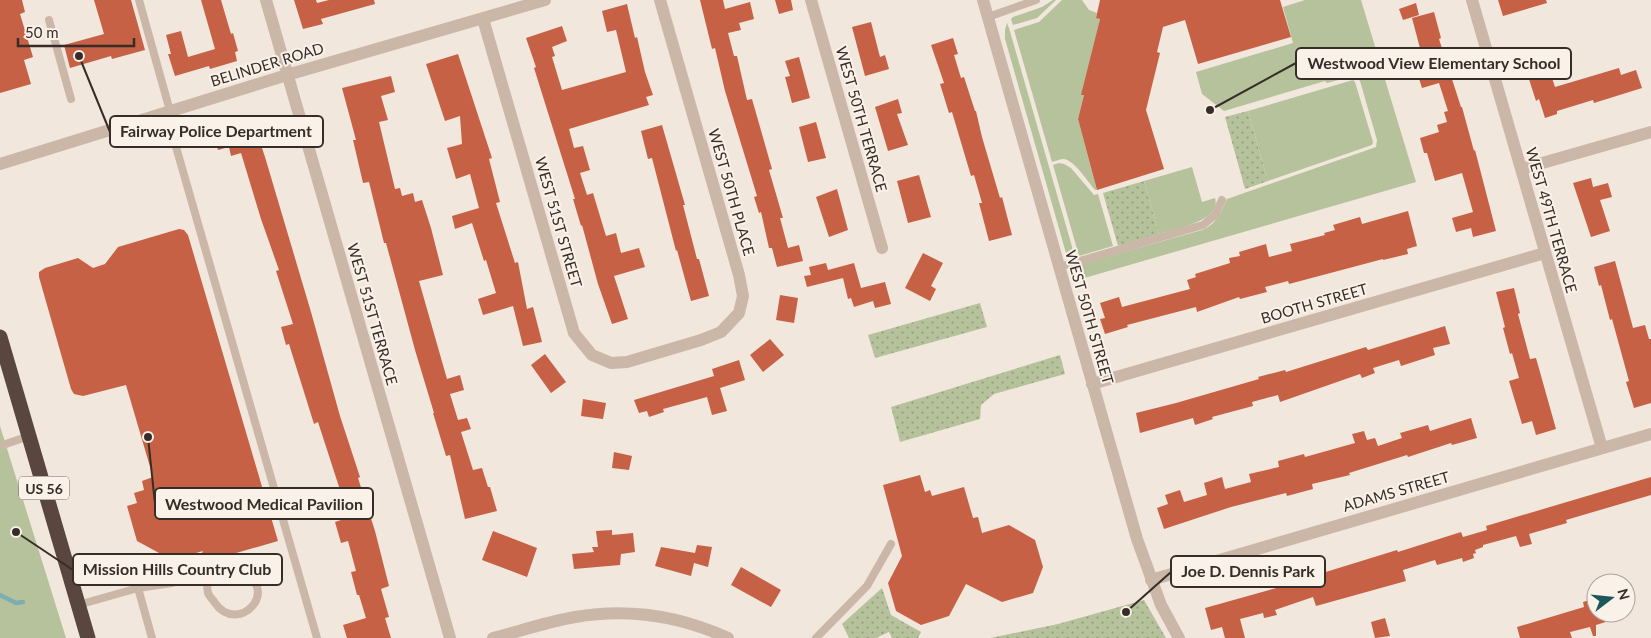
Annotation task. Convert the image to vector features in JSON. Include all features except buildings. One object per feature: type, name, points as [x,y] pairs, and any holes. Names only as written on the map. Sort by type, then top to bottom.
[{"type":"highway","name":"US 56","points":[[0,337],[88,638]]},
{"type":"street","name":"WEST 51ST TERRACE","points":[[266,0],[450,638]]},
{"type":"street","name":"BELINDER ROAD","points":[[0,164],[287,75],[483,19],[519,4],[545,0]]},
{"type":"street","name":"WEST 50TH PLACE","points":[[660,0],[739,275],[743,296],[739,313],[721,332],[666,351]]},
{"type":"street","name":"WEST 50TH TERRACE","points":[[811,0],[882,248]]},
{"type":"street","name":"WEST 50TH STREET","points":[[983,0],[1137,539],[1160,605],[1178,638]]},
{"type":"street","name":"WEST 49TH TERRACE","points":[[1472,0],[1602,448]]},
{"type":"street","name":"WEST 51ST STREET","points":[[483,19],[574,333],[592,354],[611,362],[627,362],[666,351]]},
{"type":"street","points":[[1521,169],[1651,132]]},
{"type":"street","name":"BOOTH STREET","points":[[1092,384],[1545,253]]},
{"type":"street","name":"ADAMS STREET","points":[[1151,580],[1651,434]]},
{"type":"street","points":[[493,638],[574,617],[618,613],[666,617],[728,638]]},
{"type":"lane","points":[[139,0],[170,111],[172,133],[317,638]]},
{"type":"lane","points":[[988,17],[1036,0]]},
{"type":"lane","points":[[48,20],[71,99]]},
{"type":"lane","points":[[1059,267],[1203,225],[1215,215],[1222,200]]},
{"type":"lane","points":[[0,446],[29,436]]},
{"type":"lane","points":[[816,638],[868,586],[891,544]]},
{"type":"lane","points":[[78,605],[138,588],[172,583],[226,568],[237,568],[246,572],[257,584],[258,595],[251,609],[243,614],[234,614],[218,607],[208,593],[207,562]]},
{"type":"lane","points":[[138,588],[152,638]]},
{"type":"green space","points":[[1056,0],[1037,18],[1013,25],[1011,19],[1013,17],[1042,7]]},
{"type":"green space","points":[[1062,0],[1082,0],[1089,10],[1097,13],[1096,17],[1100,19],[1078,119],[1097,190],[1068,161],[1062,159],[1052,162],[1014,30],[1039,22]]},
{"type":"green space","points":[[1305,0],[1361,0],[1416,182],[1081,279],[1079,270],[1081,264],[1202,230],[1215,221],[1227,199],[1376,147],[1377,140],[1360,81],[1356,76],[1327,83],[1325,81],[1224,111],[1202,94],[1196,72],[1293,43],[1283,7]]},
{"type":"green space","points":[[1007,23],[1075,257],[1066,253],[1005,39]]},
{"type":"green space","points":[[1353,80],[1373,142],[1372,145],[1268,181],[1248,111]]},
{"type":"green space","points":[[1248,111],[1268,181],[1245,189],[1225,117]]},
{"type":"green space","points":[[1059,163],[1071,168],[1094,195],[1098,194],[1113,246],[1079,256],[1053,165]]},
{"type":"green space","points":[[1192,167],[1202,202],[1215,198],[1215,206],[1211,213],[1196,223],[1159,234],[1144,181]]},
{"type":"green space","points":[[1144,181],[1159,234],[1118,246],[1103,193]]},
{"type":"green space","points":[[980,303],[987,327],[875,358],[868,335]]},
{"type":"green space","points":[[1060,355],[1065,374],[994,394],[981,405],[980,419],[900,442],[891,407]]},
{"type":"green space","points":[[0,426],[66,638],[0,638]]},
{"type":"green space","points":[[882,588],[891,615],[921,632],[918,638],[892,638],[889,632],[876,638],[849,638],[842,624]]},
{"type":"green space","points":[[1144,600],[1166,638],[990,638],[1058,624]]},
{"type":"waterway","points":[[0,595],[16,603],[23,602]]},
{"type":"place","name":"Fairway Police Department","points":[[79,56]]},
{"type":"place","name":"Westwood View Elementary School","points":[[1210,110]]},
{"type":"place","name":"Westwood Medical Pavilion","points":[[148,437]]},
{"type":"place","name":"Mission Hills Country Club","points":[[16,532]]},
{"type":"place","name":"Joe D. Dennis Park","points":[[1126,612]]}]
